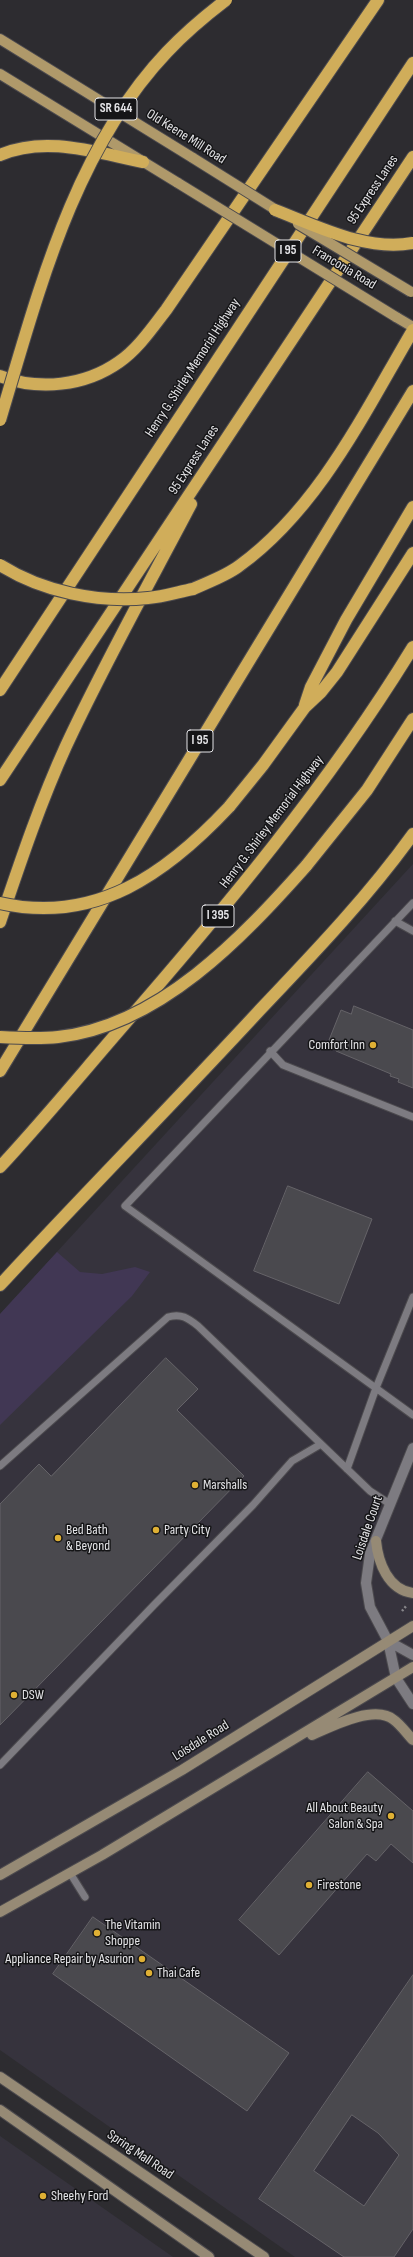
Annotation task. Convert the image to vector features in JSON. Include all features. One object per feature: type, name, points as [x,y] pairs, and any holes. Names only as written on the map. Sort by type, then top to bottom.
[{"type":"highway","points":[[0,420],[50,260],[80,188],[99,150],[141,85],[166,53],[199,21],[226,0]]},
{"type":"highway","points":[[0,376],[28,385],[52,385],[75,381],[100,373],[120,362],[139,344],[166,310],[378,0]]},
{"type":"highway","name":"Henry G. Shirley Memorial Highway","points":[[0,690],[413,64]]},
{"type":"highway","points":[[0,155],[31,146],[57,146],[143,162]]},
{"type":"highway","name":"95 Express Lanes","points":[[0,780],[413,157]]},
{"type":"highway","points":[[275,210],[336,233],[360,240],[384,244],[413,243]]},
{"type":"highway","points":[[0,565],[27,579],[55,589],[87,596],[115,599],[148,598],[193,588],[238,567],[280,531],[307,500],[328,471],[378,390],[413,328]]},
{"type":"highway","name":"I 95","points":[[0,1071],[413,391]]},
{"type":"highway","points":[[0,922],[45,797],[66,747],[125,629],[226,440]]},
{"type":"highway","points":[[305,706],[311,687],[346,620],[413,507]]},
{"type":"highway","points":[[0,903],[28,908],[53,908],[104,898],[127,889],[173,860],[198,840],[229,807],[263,765],[305,706],[321,692],[337,672],[413,554]]},
{"type":"highway","name":"Henry G. Shirley Memorial Highway","points":[[0,1167],[206,932],[342,754],[413,647]]},
{"type":"highway","points":[[0,1037],[26,1039],[59,1037],[82,1032],[124,1019],[156,1001],[208,964],[273,903],[306,866],[367,790],[413,719]]},
{"type":"highway","points":[[0,1285],[173,1105],[320,946],[366,894],[413,834]]},
{"type":"main road","name":"Old Keene Mill Road","points":[[0,39],[275,210]]},
{"type":"main road","name":"SR 644","points":[[0,74],[143,162]]},
{"type":"main road","name":"Franconia Road","points":[[143,162],[413,328]]},
{"type":"main road","name":"Franconia Road","points":[[275,210],[412,293]]},
{"type":"main road","points":[[376,1541],[377,1555],[389,1578],[398,1586],[413,1593]]},
{"type":"main road","name":"Loisdale Road","points":[[0,1875],[182,1770],[413,1626]]},
{"type":"main road","points":[[0,1912],[70,1873],[413,1667]]},
{"type":"main road","points":[[277,1750],[336,1725],[368,1714],[380,1713],[394,1719],[413,1740]]},
{"type":"main road","name":"Spring Mall Road","points":[[0,2077],[264,2257]]},
{"type":"main road","points":[[0,2110],[209,2257]]},
{"type":"street","name":"Loisdale Court","points":[[388,1641],[375,1619],[366,1594],[366,1583],[370,1554],[413,1448]]},
{"type":"street","points":[[388,1641],[413,1655]]},
{"type":"street","points":[[388,1641],[396,1678],[413,1704]]},
{"type":"lane","points":[[413,903],[270,1051],[125,1206],[413,1415]]},
{"type":"lane","points":[[395,921],[413,931]]},
{"type":"lane","points":[[270,1051],[283,1065],[413,1117]]},
{"type":"lane","points":[[347,1469],[376,1388],[413,1297]]},
{"type":"lane","points":[[0,1466],[168,1317],[180,1315],[194,1323],[347,1469],[370,1490],[390,1504]]},
{"type":"lane","points":[[0,1765],[253,1505],[292,1461],[321,1444]]},
{"type":"lane","points":[[70,1873],[85,1897]]},
{"type":"path","points":[[407,1605],[410,1610]]},
{"type":"shaded area","points":[[413,864],[413,2257],[295,2257],[0,2050],[0,1314]]},
{"type":"shaded area","points":[[57,1252],[80,1272],[102,1274],[135,1267],[150,1272],[132,1296],[0,1425],[0,1314]]},
{"type":"shaded area","name":"Sheehy Ford","points":[[0,2136],[173,2257],[0,2257]]},
{"type":"building","name":"Comfort Inn","points":[[354,1006],[413,1030],[413,1088],[398,1082],[399,1079],[390,1076],[391,1074],[336,1051],[336,1049],[332,1047],[334,1042],[329,1040],[341,1010],[351,1014]]},
{"type":"building","points":[[288,1186],[372,1219],[339,1304],[254,1271]]},
{"type":"building","points":[[166,1358],[198,1389],[177,1410],[244,1476],[0,1725],[0,1504],[39,1464],[51,1476]]},
{"type":"building","points":[[368,1772],[413,1811],[413,1863],[391,1844],[376,1861],[367,1854],[279,1955],[239,1920]]},
{"type":"building","points":[[93,1917],[289,2053],[247,2111],[53,1974]]},
{"type":"building","points":[[413,1975],[413,2229],[394,2257],[344,2257],[259,2199]],"holes":[[[352,2115],[378,2133],[399,2155],[364,2206],[314,2171]]]},
{"type":"place","name":"Comfort Inn","points":[[373,1045]]},
{"type":"place","name":"Marshalls","points":[[195,1485]]},
{"type":"place","name":"Party City","points":[[156,1530]]},
{"type":"place","name":"Bed Bath & Beyond","points":[[58,1538]]},
{"type":"place","name":"DSW","points":[[14,1695]]},
{"type":"place","name":"All About Beauty Salon & Spa","points":[[391,1816]]},
{"type":"place","name":"Firestone","points":[[309,1885]]},
{"type":"place","name":"The Vitamin Shoppe","points":[[97,1933]]},
{"type":"place","name":"Appliance Repair by Asurion","points":[[142,1959]]},
{"type":"place","name":"Thai Cafe","points":[[149,1973]]},
{"type":"place","name":"Sheehy Ford","points":[[43,2196]]}]
